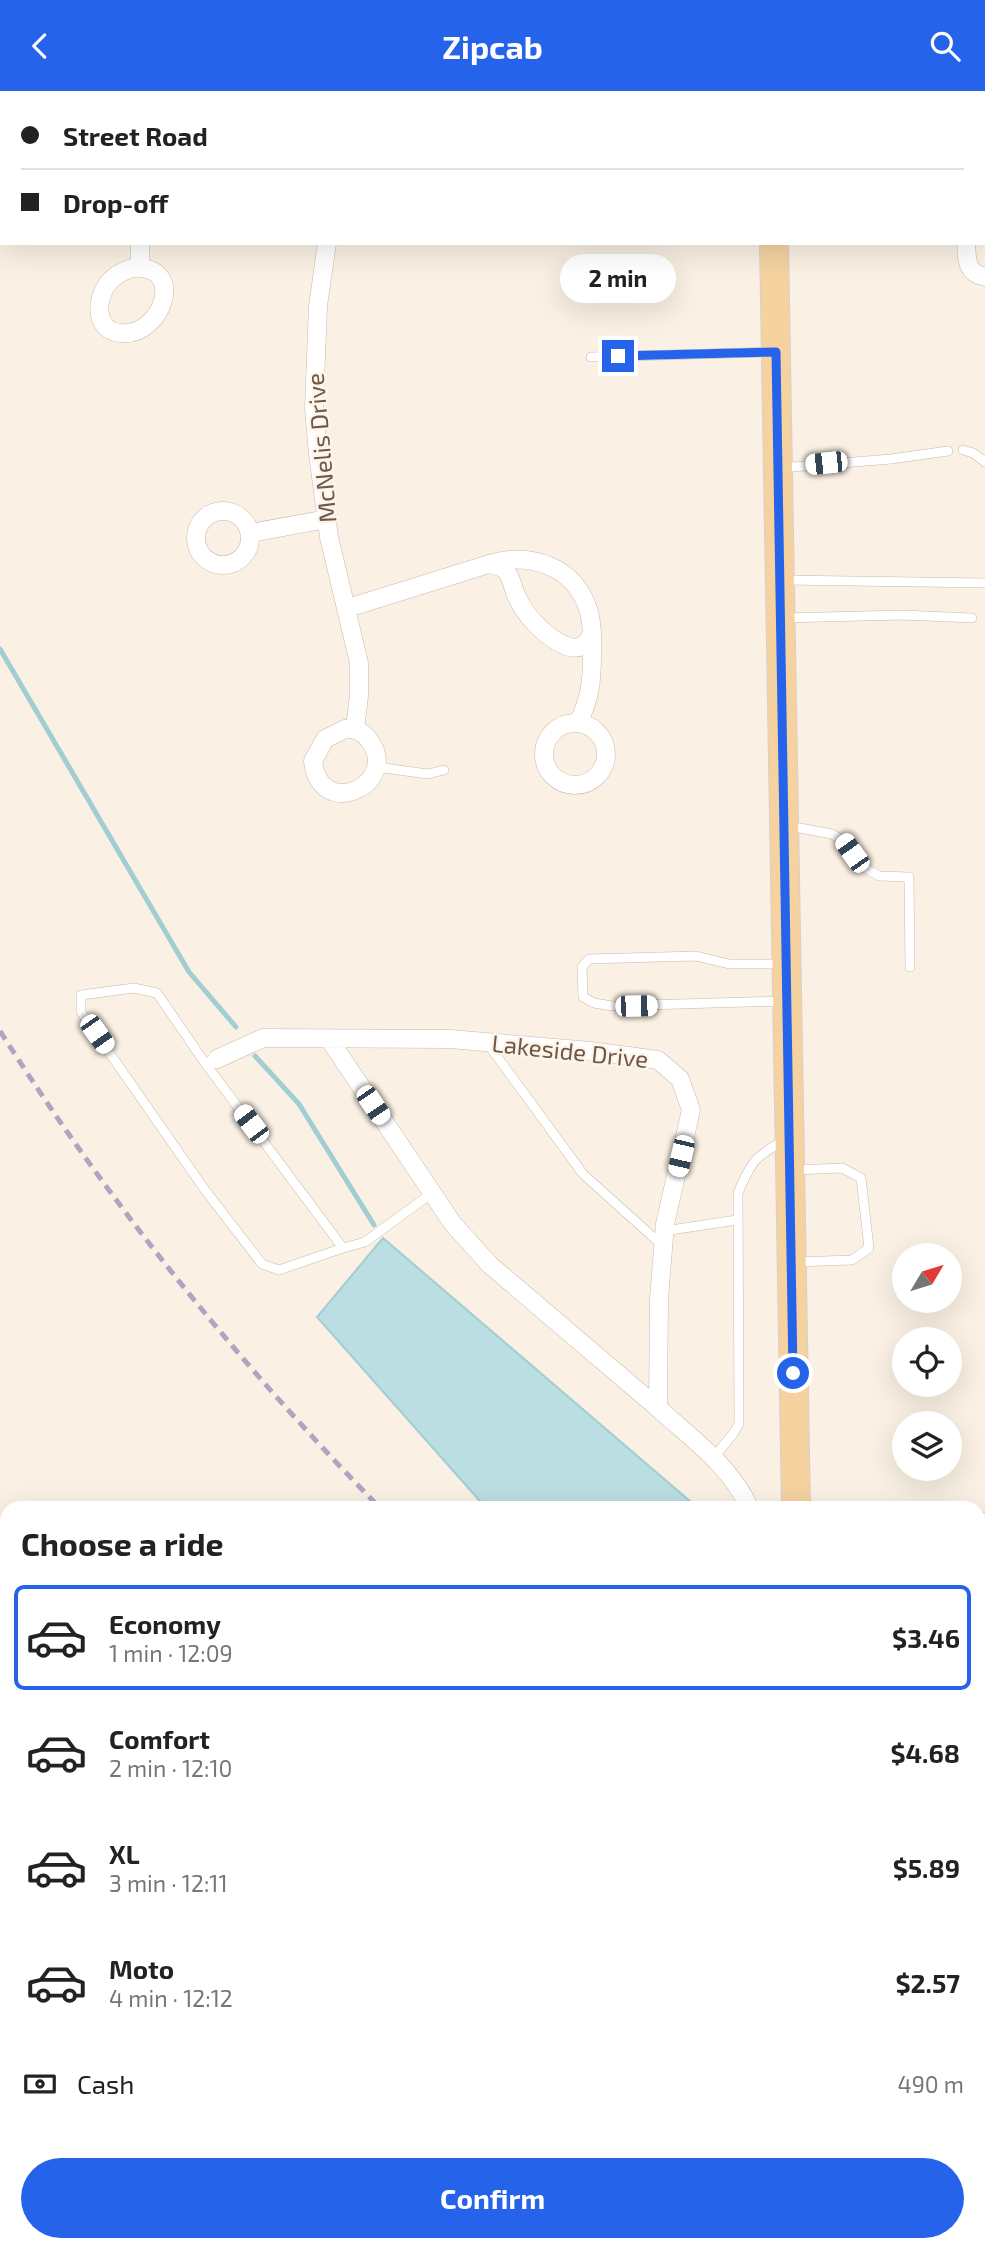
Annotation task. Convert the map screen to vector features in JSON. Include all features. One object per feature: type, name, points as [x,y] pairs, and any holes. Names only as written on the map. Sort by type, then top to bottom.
[{"type":"main road","points":[[774,245],[796,1501]]},
{"type":"street","points":[[140,245],[140,267]]},
{"type":"street","name":"McNelis Drive","points":[[327,245],[317,319],[314,408],[317,454],[327,519],[359,663],[355,729]]},
{"type":"street","points":[[966,245],[967,264],[972,272],[985,278]]},
{"type":"street","points":[[250,533],[327,519]]},
{"type":"street","points":[[348,608],[505,559],[526,558],[556,568],[577,586],[590,614],[587,640],[592,687],[578,723]]},
{"type":"street","points":[[489,564],[505,570],[511,577],[525,611],[545,633],[571,648],[587,640]]},
{"type":"street","points":[[345,729],[355,729],[365,735],[372,744],[376,767],[363,787],[352,793],[336,793],[318,779],[313,761],[316,751],[325,739],[345,729]]},
{"type":"street","name":"Lakeside Drive","points":[[211,1061],[263,1038],[450,1039],[592,1051],[658,1060],[680,1079],[691,1110],[664,1238],[659,1299],[658,1408]]},
{"type":"street","points":[[329,1039],[453,1224],[490,1265],[713,1458],[740,1487],[746,1501]]},
{"type":"lane","points":[[591,357],[776,352]]},
{"type":"lane","points":[[963,450],[973,453],[985,462]]},
{"type":"lane","points":[[778,468],[891,459],[948,451]]},
{"type":"lane","points":[[780,580],[985,583]]},
{"type":"lane","points":[[781,618],[902,615],[972,618]]},
{"type":"lane","points":[[376,767],[428,774],[444,770]]},
{"type":"lane","points":[[784,825],[832,834],[843,842],[860,865],[879,876],[909,877],[910,967]]},
{"type":"lane","points":[[786,964],[729,964],[696,956],[589,959],[582,967],[583,997],[594,1003],[612,1006],[787,1000]]},
{"type":"lane","points":[[343,1248],[211,1061],[157,993],[134,988],[81,995],[81,1012],[205,1190],[261,1264],[279,1270],[365,1242],[432,1193]]},
{"type":"lane","points":[[487,1043],[583,1174],[664,1238],[737,1220]]},
{"type":"lane","points":[[713,1458],[739,1424],[738,1193],[748,1169],[760,1153],[789,1137]]},
{"type":"lane","points":[[790,1170],[842,1168],[861,1178],[869,1248],[852,1260],[792,1262]]},
{"type":"water","points":[[383,1238],[690,1501],[480,1501],[317,1317]]},
{"type":"waterway","points":[[0,649],[189,972],[236,1027]]},
{"type":"waterway","points":[[255,1056],[299,1104],[374,1225]]},
{"type":"railway","points":[[0,1031],[86,1158],[178,1280],[277,1397],[373,1501]]},
{"type":"route","points":[[618,356],[776,352],[793,1373]]}]
